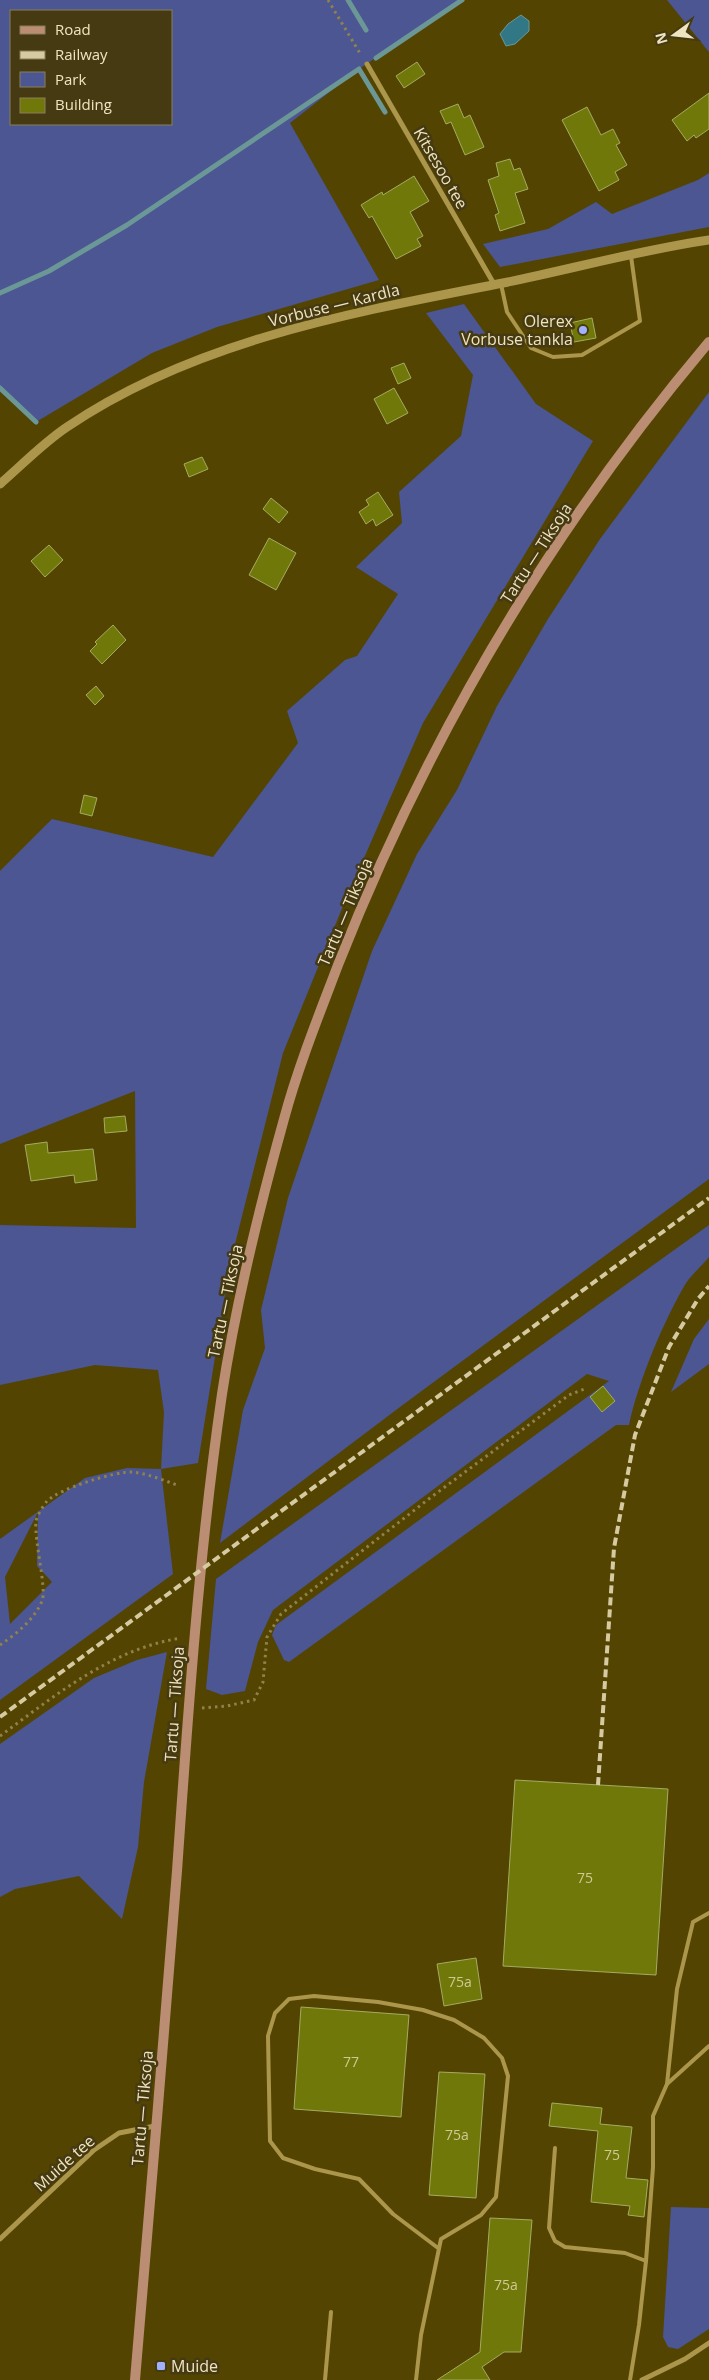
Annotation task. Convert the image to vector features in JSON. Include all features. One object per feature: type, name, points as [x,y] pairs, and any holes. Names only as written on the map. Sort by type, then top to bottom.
[{"type":"main road","name":"Tartu — Tiksoja","points":[[135,2380],[194,1636],[222,1396],[245,1270],[285,1114],[326,996],[362,905],[420,780],[481,666],[555,546],[627,446],[709,342]]},
{"type":"street","name":"Kitsesoo tee","points":[[367,64],[498,284]]},
{"type":"street","name":"Vorbuse — Kardla","points":[[0,484],[66,428],[118,396],[166,373],[220,352],[291,330],[709,240]]},
{"type":"street","name":"Muide tee","points":[[0,2239],[94,2150],[119,2133],[155,2126]]},
{"type":"street","points":[[642,2380],[685,2359],[709,2344]]},
{"type":"lane","points":[[498,284],[507,312],[531,348],[553,357],[582,355],[640,321],[631,256]]},
{"type":"lane","points":[[630,2380],[640,2325],[646,2261],[653,2167],[653,2116],[667,2084],[677,1989],[693,1922],[709,1913]]},
{"type":"lane","points":[[416,2380],[421,2335],[441,2239],[481,2215],[496,2197],[508,2076],[502,2058],[484,2038],[454,2020],[423,2010],[378,2002],[314,1996],[289,2000],[274,2012],[268,2036],[270,2141],[283,2158],[315,2169],[359,2179],[393,2214],[438,2248]]},
{"type":"lane","points":[[667,2084],[709,2046]]},
{"type":"lane","points":[[555,2148],[549,2228],[555,2241],[565,2247],[625,2253],[646,2261]]},
{"type":"lane","points":[[325,2380],[331,2312]]},
{"type":"path","points":[[328,0],[367,64]]},
{"type":"path","points":[[188,1708],[227,1706],[254,1700],[263,1682],[267,1637],[281,1614],[430,1498],[569,1395],[587,1388]]},
{"type":"path","points":[[0,1645],[16,1634],[36,1612],[43,1599],[36,1540],[36,1519],[47,1501],[91,1480],[114,1474],[133,1472],[177,1485]]},
{"type":"path","points":[[0,1736],[77,1680],[119,1657],[159,1641],[194,1636]]},
{"type":"green space","points":[[0,0],[462,0],[359,69],[290,123],[379,280],[217,327],[152,353],[36,422],[0,388]]},
{"type":"green space","points":[[667,0],[709,0],[709,52]]},
{"type":"green space","points":[[709,173],[709,227],[500,267],[483,244],[548,229],[596,202],[612,214],[698,180]]},
{"type":"green space","points":[[464,304],[536,404],[593,441],[423,723],[343,906],[283,1053],[230,1264],[198,1463],[161,1469],[164,1412],[158,1370],[95,1365],[0,1385],[0,1225],[136,1228],[135,1091],[0,1144],[0,871],[52,819],[213,857],[298,743],[287,711],[345,660],[357,656],[398,594],[356,567],[402,523],[399,492],[461,436],[473,375],[426,313]]},
{"type":"green space","points":[[709,392],[709,1179],[404,1404],[220,1543],[243,1410],[265,1348],[261,1310],[288,1198],[372,951],[417,854],[457,790],[497,706],[548,619],[600,539]]},
{"type":"green space","points":[[709,1225],[709,1257],[686,1283],[669,1315],[645,1371],[629,1425],[616,1425],[289,1662],[284,1660],[272,1635],[276,1625],[609,1381],[587,1374],[273,1610],[258,1642],[245,1691],[222,1695],[206,1689],[216,1579]]},
{"type":"green space","points":[[709,1319],[709,1364],[671,1392],[694,1339]]},
{"type":"green space","points":[[127,1468],[161,1469],[173,1574],[0,1700],[0,1539],[85,1478]],"holes":[[[38,1512],[37,1566],[52,1582],[10,1624],[5,1577]]]},
{"type":"green space","points":[[167,1652],[144,1782],[138,1847],[122,1919],[79,1876],[15,1889],[0,1897],[0,1744],[94,1678],[137,1660]]},
{"type":"green space","points":[[671,2207],[709,2208],[709,2329],[678,2349],[668,2347],[663,2337]]},
{"type":"shaded area","points":[[521,15],[529,21],[529,31],[515,44],[506,46],[500,34],[508,24]]},
{"type":"building","points":[[417,62],[425,74],[404,88],[396,76]]},
{"type":"building","points":[[709,93],[709,129],[696,138],[694,135],[687,141],[672,120]]},
{"type":"building","points":[[458,104],[464,118],[470,115],[484,147],[465,155],[451,122],[446,124],[440,111]]},
{"type":"building","points":[[587,107],[601,135],[613,129],[620,143],[616,145],[627,165],[615,172],[619,180],[599,191],[562,120]]},
{"type":"building","points":[[510,159],[514,170],[520,168],[528,189],[515,193],[525,223],[500,231],[495,215],[499,213],[488,180],[499,176],[496,163]]},
{"type":"building","points":[[414,176],[429,201],[410,212],[423,236],[417,239],[421,246],[396,259],[372,216],[369,218],[361,205],[382,192],[383,195]]},
{"type":"building","name":"Olerex Vorbuse tankla","points":[[592,318],[596,338],[574,342],[570,323]]},
{"type":"building","points":[[404,363],[411,378],[398,384],[391,368]]},
{"type":"building","points":[[394,388],[408,413],[387,424],[374,399]]},
{"type":"building","points":[[202,457],[208,469],[189,477],[184,464]]},
{"type":"building","points":[[378,492],[393,515],[376,526],[373,519],[366,524],[359,512],[369,505],[366,500]]},
{"type":"building","points":[[271,498],[288,512],[279,523],[263,509]]},
{"type":"building","points":[[269,538],[296,553],[276,590],[249,575]]},
{"type":"building","points":[[49,545],[63,560],[45,577],[31,561]]},
{"type":"building","points":[[113,625],[126,640],[102,664],[90,651],[97,644],[95,642]]},
{"type":"building","points":[[96,686],[104,696],[95,705],[86,695]]},
{"type":"building","points":[[84,795],[97,798],[92,816],[80,813]]},
{"type":"building","points":[[125,1116],[127,1131],[105,1133],[104,1118]]},
{"type":"building","points":[[47,1142],[48,1153],[93,1149],[97,1180],[75,1183],[74,1175],[31,1181],[25,1145]]},
{"type":"building","points":[[603,1386],[615,1401],[602,1412],[590,1397]]},
{"type":"building","points":[[515,1780],[668,1789],[656,1975],[503,1966]]},
{"type":"building","points":[[476,1958],[482,1999],[444,2006],[437,1964]]},
{"type":"building","points":[[301,2007],[409,2015],[401,2117],[294,2109]]},
{"type":"building","points":[[439,2072],[485,2074],[476,2198],[429,2195]]},
{"type":"building","points":[[552,2103],[602,2108],[600,2124],[632,2127],[626,2178],[648,2180],[644,2217],[628,2215],[630,2206],[591,2202],[598,2131],[549,2126]]},
{"type":"building","points":[[490,2218],[532,2220],[521,2352],[504,2352],[482,2367],[490,2380],[437,2380],[480,2352]]},
{"type":"waterway","points":[[348,0],[366,30]]},
{"type":"waterway","points":[[376,58],[462,0]]},
{"type":"waterway","points":[[0,293],[49,271],[127,225],[359,69],[385,112]]},
{"type":"waterway","points":[[0,388],[36,422]]},
{"type":"railway","points":[[0,1717],[709,1198]]},
{"type":"railway","points":[[598,1785],[614,1548],[635,1435],[669,1347],[698,1299],[709,1286]]},
{"type":"place","name":"Olerex Vorbuse tankla","points":[[583,330]]},
{"type":"place","name":"Muide","points":[[161,2366]]}]
